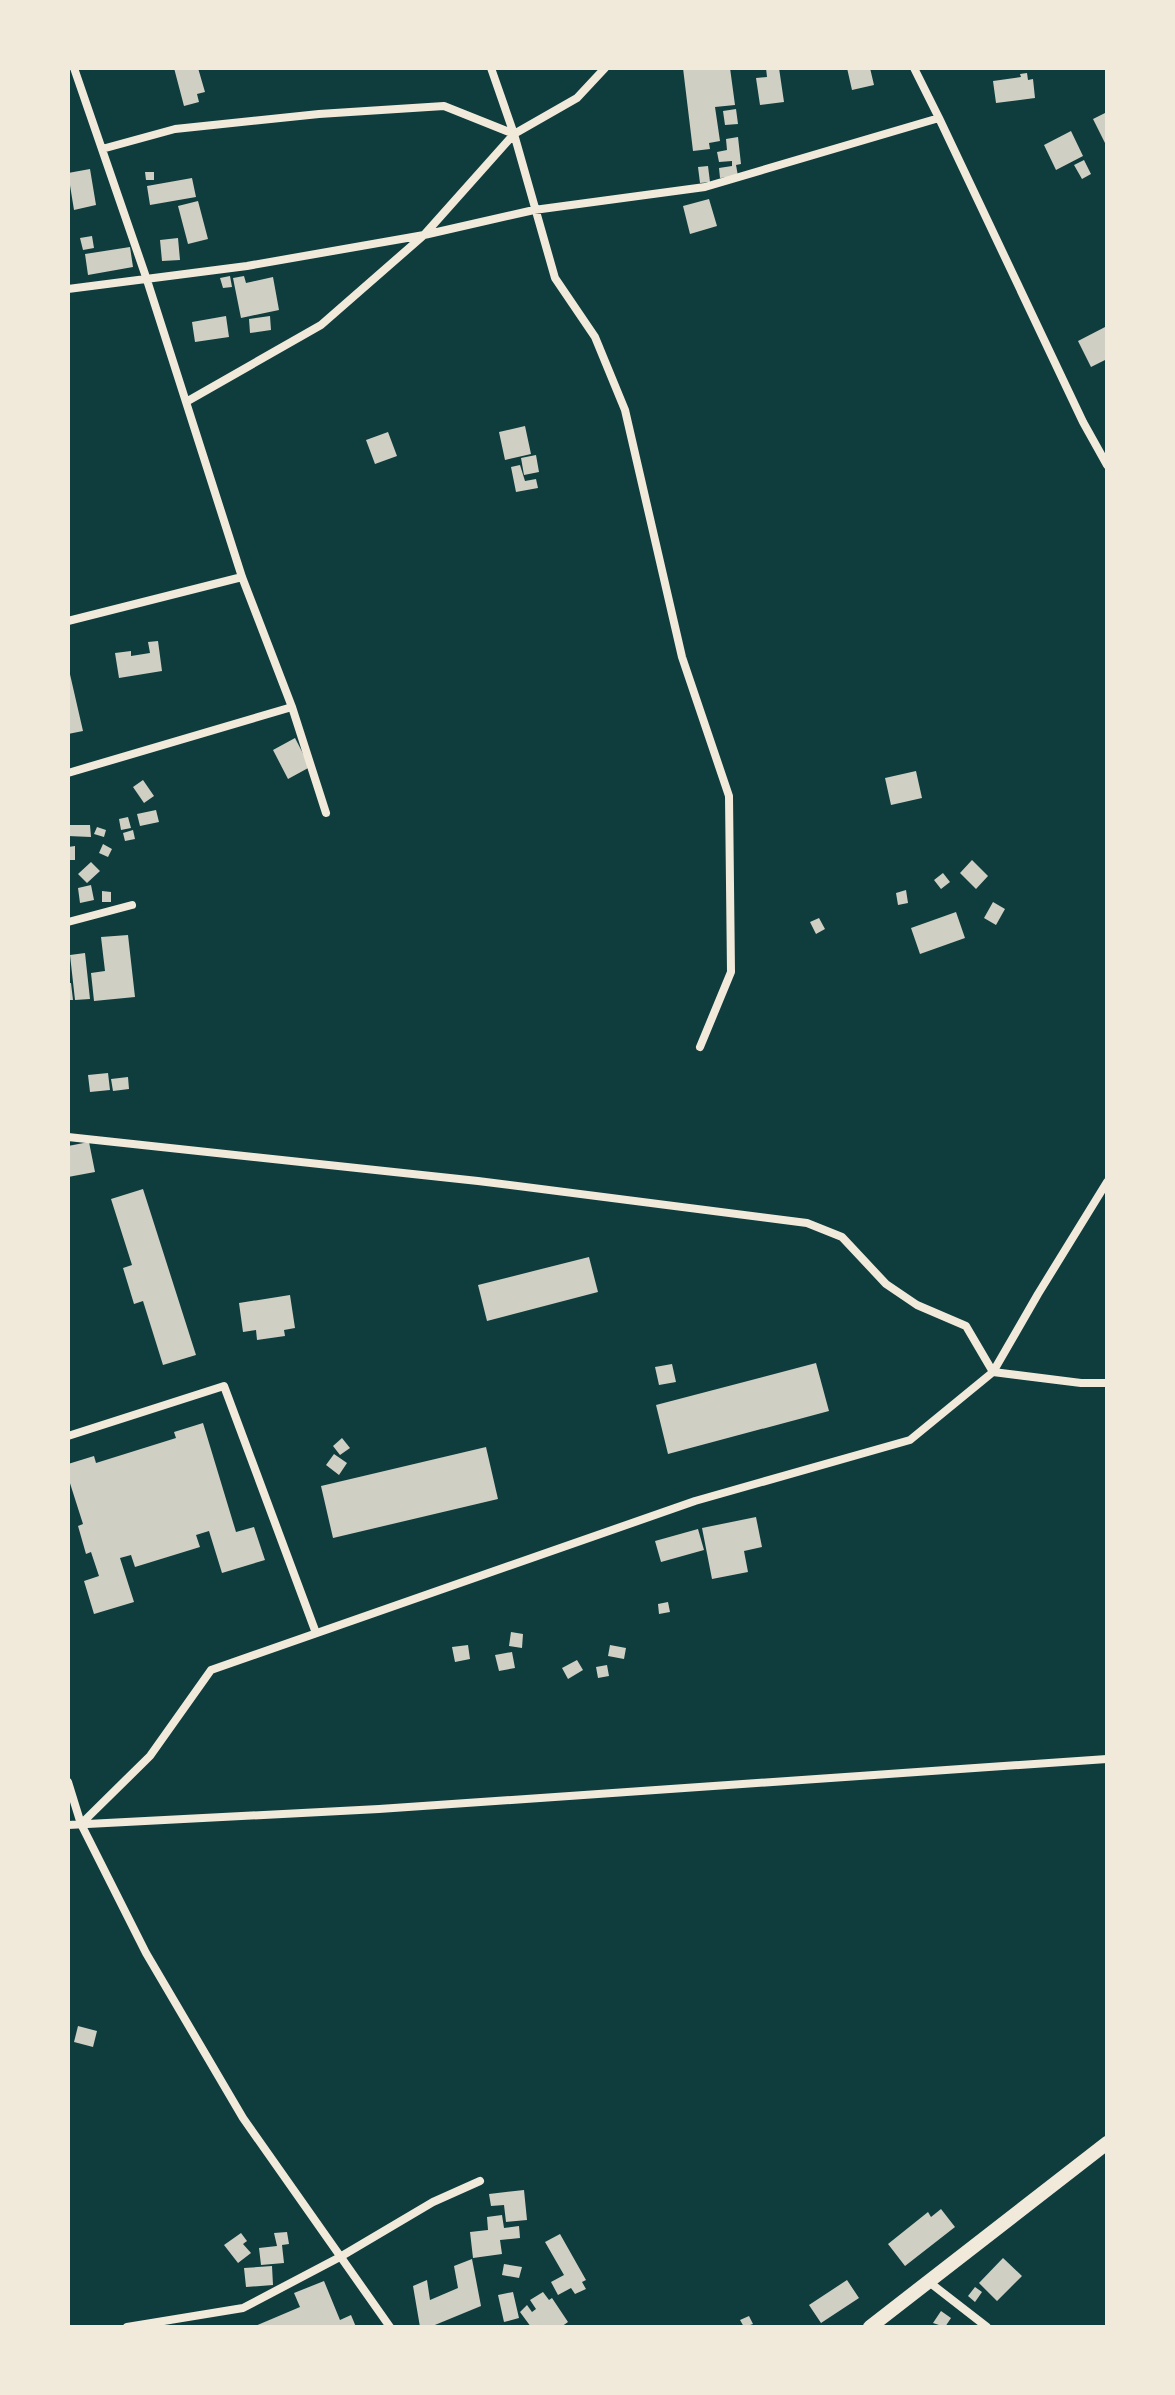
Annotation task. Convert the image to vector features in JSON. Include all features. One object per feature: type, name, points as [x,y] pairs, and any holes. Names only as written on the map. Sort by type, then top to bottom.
[{"type":"main road","points":[[870,2327],[1107,2143]]},
{"type":"street","points":[[74,68],[146,277],[242,577],[292,707],[326,813]]},
{"type":"street","points":[[491,68],[514,134],[555,278],[595,337],[625,410],[682,657],[729,796],[731,972],[700,1047]]},
{"type":"street","points":[[186,402],[321,325],[424,235],[514,134],[577,98],[605,68]]},
{"type":"street","points":[[914,68],[1083,422],[1107,465]]},
{"type":"street","points":[[102,149],[175,129],[319,114],[444,106],[514,134]]},
{"type":"street","points":[[68,289],[247,266],[424,235],[534,210],[705,187],[939,118]]},
{"type":"street","points":[[68,621],[242,577]]},
{"type":"street","points":[[68,773],[292,707]]},
{"type":"street","points":[[68,922],[132,905]]},
{"type":"street","points":[[68,1137],[478,1181],[807,1223],[842,1237],[886,1284],[917,1305],[966,1326],[993,1372]]},
{"type":"street","points":[[81,1824],[150,1756],[211,1670],[695,1501],[910,1440],[993,1372],[1107,1182]]},
{"type":"street","points":[[993,1372],[1081,1383],[1107,1383]]},
{"type":"street","points":[[68,1436],[224,1386],[316,1633]]},
{"type":"street","points":[[68,1825],[379,1809],[1107,1759]]},
{"type":"street","points":[[68,1782],[81,1824],[146,1953],[243,2118],[390,2327]]},
{"type":"street","points":[[127,2327],[243,2308],[340,2257],[433,2202],[480,2181]]},
{"type":"street","points":[[929,2282],[987,2327]]},
{"type":"building","points":[[174,68],[198,68],[205,92],[197,94],[199,102],[184,106]]},
{"type":"building","points":[[683,68],[730,68],[735,105],[715,107],[720,141],[709,143],[710,149],[693,151]]},
{"type":"building","points":[[766,68],[779,68],[784,102],[760,105],[756,78],[767,77]]},
{"type":"building","points":[[847,68],[870,68],[874,85],[852,90]]},
{"type":"building","points":[[1027,73],[1028,80],[1033,79],[1035,98],[996,103],[993,81],[1021,77],[1020,74]]},
{"type":"building","points":[[736,109],[738,124],[725,125],[723,111]]},
{"type":"building","points":[[1107,112],[1107,147],[1093,119]]},
{"type":"building","points":[[1071,131],[1083,156],[1056,170],[1044,145]]},
{"type":"building","points":[[738,137],[741,164],[736,165],[738,176],[720,178],[719,168],[732,166],[732,161],[719,162],[717,152],[727,150],[726,139]]},
{"type":"building","points":[[1084,160],[1091,174],[1082,179],[1074,165]]},
{"type":"building","points":[[708,166],[710,182],[700,183],[698,167]]},
{"type":"building","points":[[90,169],[96,205],[74,210],[68,173]]},
{"type":"building","points":[[145,172],[154,172],[154,180],[146,180]]},
{"type":"building","points":[[192,178],[196,197],[150,205],[147,186]]},
{"type":"building","points":[[709,199],[717,226],[690,234],[683,206]]},
{"type":"building","points":[[198,201],[208,239],[188,244],[178,206]]},
{"type":"building","points":[[92,236],[94,248],[83,250],[80,238]]},
{"type":"building","points":[[178,238],[180,260],[162,261],[160,240]]},
{"type":"building","points":[[130,247],[133,267],[88,275],[85,254]]},
{"type":"building","points":[[230,276],[232,287],[223,288],[220,278]]},
{"type":"building","points":[[244,276],[246,283],[273,277],[279,310],[241,318],[233,278]]},
{"type":"building","points":[[226,316],[229,337],[195,342],[192,322]]},
{"type":"building","points":[[270,316],[271,330],[250,333],[249,319]]},
{"type":"building","points":[[1107,326],[1107,359],[1091,367],[1078,341]]},
{"type":"building","points":[[525,426],[531,454],[505,460],[499,432]]},
{"type":"building","points":[[388,432],[397,456],[375,464],[366,440]]},
{"type":"building","points":[[536,455],[539,472],[524,475],[521,458]]},
{"type":"building","points":[[520,465],[525,481],[536,479],[538,488],[516,492],[511,467]]},
{"type":"building","points":[[158,641],[162,671],[119,678],[115,653],[131,651],[131,656],[150,653],[148,642]]},
{"type":"building","points":[[68,671],[83,731],[68,734]]},
{"type":"building","points":[[295,738],[310,767],[288,779],[273,750]]},
{"type":"building","points":[[916,771],[922,798],[891,805],[885,778]]},
{"type":"building","points":[[143,780],[154,796],[144,803],[133,787]]},
{"type":"building","points":[[156,810],[159,822],[140,826],[137,814]]},
{"type":"building","points":[[128,817],[131,828],[121,830],[119,819]]},
{"type":"building","points":[[68,825],[90,825],[91,837],[68,836]]},
{"type":"building","points":[[97,827],[106,830],[104,837],[94,834]]},
{"type":"building","points":[[133,830],[135,839],[125,841],[123,833]]},
{"type":"building","points":[[103,844],[112,849],[108,857],[99,853]]},
{"type":"building","points":[[75,846],[75,860],[68,860],[68,847]]},
{"type":"building","points":[[972,860],[988,876],[976,889],[960,873]]},
{"type":"building","points":[[91,862],[100,871],[87,883],[78,874]]},
{"type":"building","points":[[943,873],[950,882],[941,889],[934,880]]},
{"type":"building","points":[[91,885],[94,900],[80,903],[78,888]]},
{"type":"building","points":[[906,890],[908,903],[898,905],[896,893]]},
{"type":"building","points":[[102,891],[111,892],[111,902],[102,902]]},
{"type":"building","points":[[993,902],[1005,909],[996,925],[984,918]]},
{"type":"building","points":[[956,912],[965,938],[920,954],[911,928]]},
{"type":"building","points":[[819,918],[825,929],[816,934],[810,922]]},
{"type":"building","points":[[128,935],[135,997],[94,1001],[91,973],[105,971],[101,937]]},
{"type":"building","points":[[85,953],[90,999],[75,1000],[70,955]]},
{"type":"building","points":[[68,983],[71,983],[73,1000],[68,1000]]},
{"type":"building","points":[[108,1073],[110,1090],[90,1092],[88,1075]]},
{"type":"building","points":[[128,1077],[129,1089],[113,1091],[111,1079]]},
{"type":"building","points":[[89,1142],[95,1172],[68,1177],[68,1146]]},
{"type":"building","points":[[143,1189],[196,1355],[163,1365],[143,1301],[134,1304],[123,1268],[132,1265],[111,1199]]},
{"type":"building","points":[[589,1257],[598,1292],[487,1321],[478,1285]]},
{"type":"building","points":[[290,1295],[295,1328],[284,1330],[285,1336],[257,1340],[256,1330],[243,1332],[239,1303]]},
{"type":"building","points":[[816,1363],[829,1411],[668,1454],[656,1405]]},
{"type":"building","points":[[672,1364],[676,1382],[659,1385],[655,1367]]},
{"type":"building","points":[[203,1423],[236,1532],[254,1527],[265,1560],[222,1573],[209,1531],[196,1535],[200,1547],[135,1567],[131,1555],[120,1558],[134,1602],[94,1614],[84,1581],[99,1576],[91,1552],[86,1554],[78,1526],[83,1524],[68,1477],[68,1464],[94,1456],[96,1463],[176,1438],[174,1432]]},
{"type":"building","points":[[342,1438],[350,1448],[340,1455],[333,1446]]},
{"type":"building","points":[[486,1447],[498,1499],[333,1538],[321,1486]]},
{"type":"building","points":[[334,1454],[347,1463],[339,1475],[326,1465]]},
{"type":"building","points":[[756,1517],[762,1547],[744,1551],[748,1572],[712,1579],[702,1528]]},
{"type":"building","points":[[698,1529],[704,1550],[661,1562],[655,1541]]},
{"type":"building","points":[[668,1602],[670,1612],[659,1614],[658,1604]]},
{"type":"building","points":[[511,1632],[523,1634],[522,1648],[509,1646]]},
{"type":"building","points":[[468,1645],[470,1659],[455,1662],[452,1647]]},
{"type":"building","points":[[610,1645],[626,1648],[624,1659],[608,1656]]},
{"type":"building","points":[[512,1652],[515,1668],[499,1671],[495,1655]]},
{"type":"building","points":[[577,1660],[583,1670],[568,1679],[562,1668]]},
{"type":"building","points":[[607,1665],[609,1676],[598,1678],[596,1667]]},
{"type":"building","points":[[78,2026],[97,2031],[93,2047],[74,2042]]},
{"type":"building","points":[[524,2190],[527,2220],[506,2222],[504,2205],[491,2206],[489,2194]]},
{"type":"building","points":[[941,2209],[955,2227],[905,2266],[888,2244],[928,2212],[931,2217]]},
{"type":"building","points":[[502,2215],[504,2228],[519,2226],[520,2238],[500,2240],[502,2254],[473,2258],[470,2232],[488,2230],[487,2217]]},
{"type":"building","points":[[287,2232],[289,2244],[282,2245],[284,2263],[261,2265],[259,2248],[277,2246],[274,2233]]},
{"type":"building","points":[[241,2233],[247,2241],[243,2244],[251,2253],[238,2263],[224,2245]]},
{"type":"building","points":[[560,2234],[586,2280],[582,2282],[586,2289],[575,2294],[571,2288],[558,2295],[551,2282],[564,2275],[545,2242]]},
{"type":"building","points":[[1003,2258],[1022,2276],[997,2301],[979,2283]]},
{"type":"building","points":[[472,2259],[481,2306],[430,2327],[420,2327],[413,2286],[427,2280],[430,2300],[458,2288],[454,2266]]},
{"type":"building","points":[[504,2264],[522,2267],[519,2278],[502,2275]]},
{"type":"building","points":[[272,2266],[273,2285],[246,2287],[244,2268]]},
{"type":"building","points":[[847,2280],[859,2298],[821,2323],[809,2305]]},
{"type":"building","points":[[324,2281],[340,2320],[351,2315],[356,2327],[253,2327],[300,2307],[294,2293]]},
{"type":"building","points":[[975,2287],[982,2292],[975,2302],[968,2296]]},
{"type":"building","points":[[513,2292],[519,2318],[504,2322],[498,2295]]},
{"type":"building","points":[[543,2292],[549,2300],[552,2298],[568,2322],[561,2327],[531,2327],[520,2312],[527,2305],[532,2312],[536,2309],[530,2300]]},
{"type":"building","points":[[941,2311],[951,2318],[945,2327],[933,2323]]},
{"type":"building","points":[[749,2316],[753,2324],[744,2327],[740,2320]]}]
